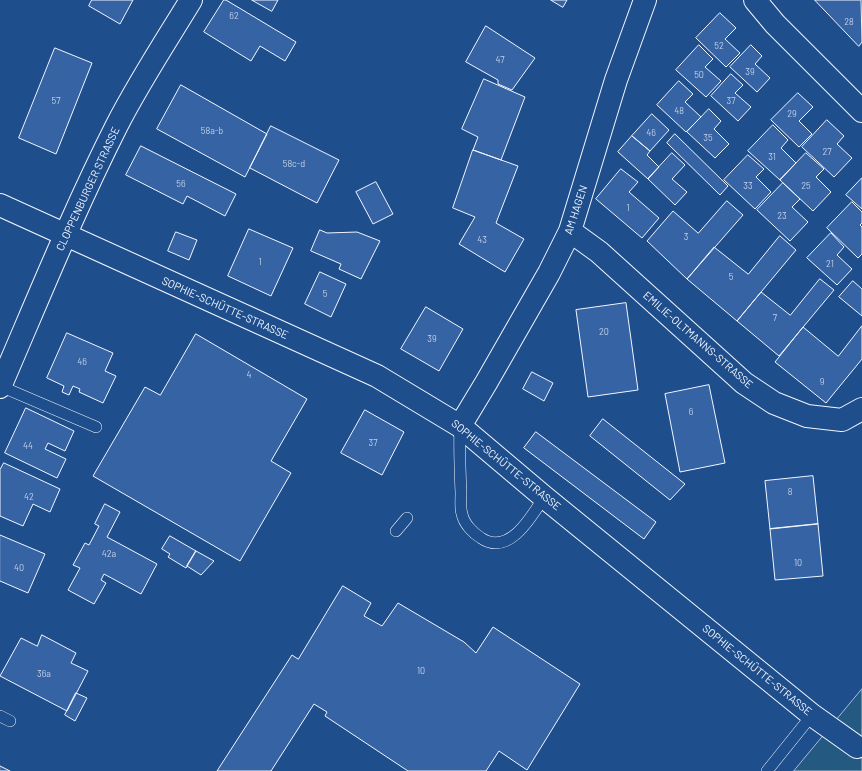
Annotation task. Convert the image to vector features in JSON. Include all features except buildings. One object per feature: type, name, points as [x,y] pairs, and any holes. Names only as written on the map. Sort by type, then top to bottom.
[{"type":"street","name":"CLOPPENBURGER STRASSE","points":[[0,387],[65,236],[118,124],[191,0]]},
{"type":"street","name":"AM HAGEN","points":[[460,426],[545,280],[570,231],[616,80],[645,0]]},
{"type":"street","points":[[755,0],[776,24],[862,111]]},
{"type":"street","name":"SOPHIE-SCHÜTTE-STRASSE","points":[[0,205],[65,236],[376,376],[460,426],[544,497],[812,715],[857,747]]},
{"type":"street","name":"EMILIE-OLTMANNS-STRASSE","points":[[570,231],[599,252],[744,383],[774,403],[807,416],[842,420],[862,409]]},
{"type":"lane","points":[[0,387],[96,427]]},
{"type":"lane","points":[[460,426],[459,456],[462,514],[468,526],[476,535],[484,540],[492,542],[502,542],[511,538],[520,532],[544,497]]},
{"type":"lane","points":[[396,530],[406,518]]},
{"type":"lane","points":[[767,771],[812,715]]},
{"type":"shaded area","points":[[862,689],[862,771],[794,771]]}]
